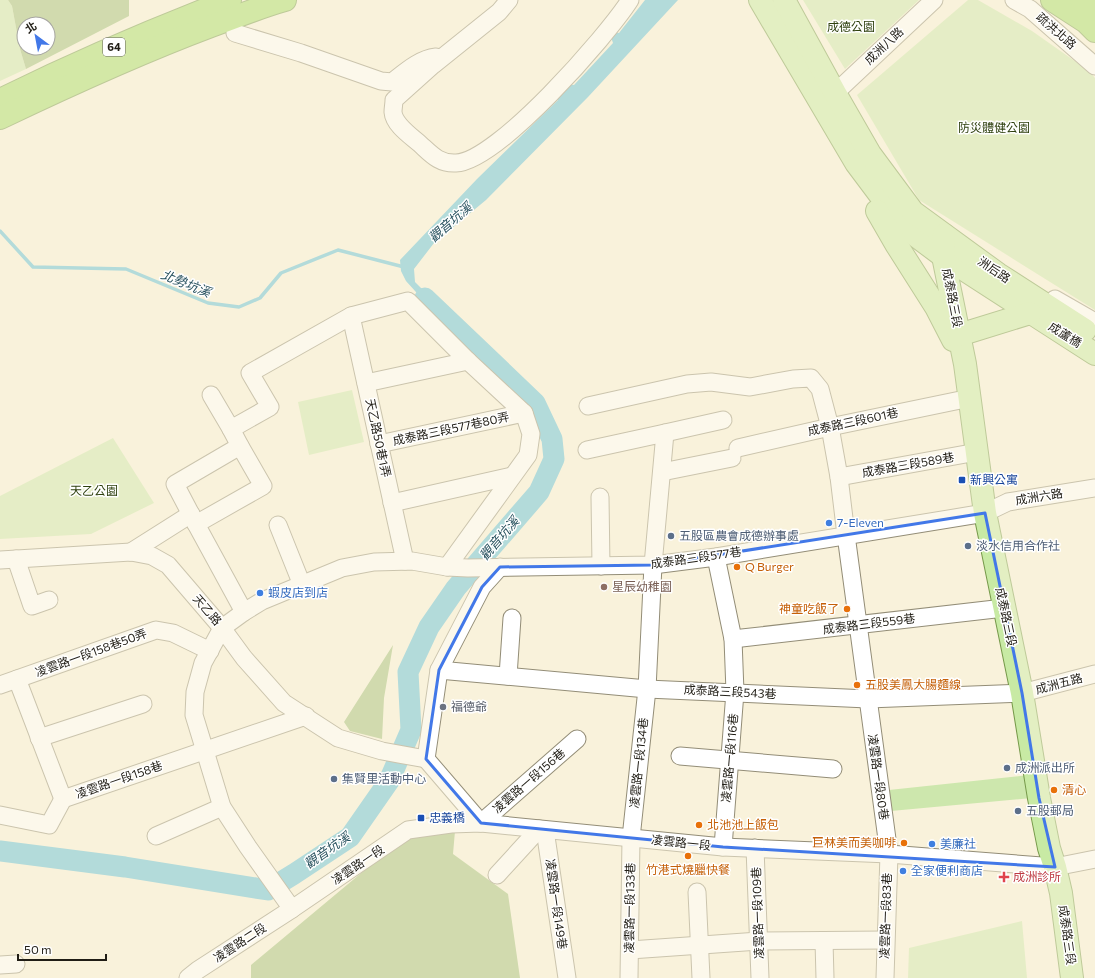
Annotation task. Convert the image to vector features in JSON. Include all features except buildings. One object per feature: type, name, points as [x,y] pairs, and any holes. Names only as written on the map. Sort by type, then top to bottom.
[{"type":"highway","name":"64","points":[[0,100],[50,75],[148,32],[230,0]]},
{"type":"highway","name":"64","points":[[0,118],[73,83],[175,39],[262,7],[286,0]]},
{"type":"highway","points":[[1052,0],[1086,22],[1095,30]]},
{"type":"highway","points":[[1081,0],[1095,10]]},
{"type":"main road","name":"成泰路三段","points":[[760,0],[856,163],[904,227],[944,245],[965,364],[985,513],[1022,694],[1039,798],[1049,848],[1061,893],[1072,978]]},
{"type":"main road","points":[[784,0],[870,154],[913,212],[944,245]]},
{"type":"main road","points":[[830,120],[852,166],[896,244],[936,307],[965,364]]},
{"type":"main road","name":"洲后路","points":[[944,245],[994,280],[1032,312]]},
{"type":"main road","points":[[959,335],[1032,312]]},
{"type":"main road","name":"成蘆橋","points":[[1032,312],[1095,336]]},
{"type":"main road","name":"成蘆橋","points":[[1032,312],[1095,354]]},
{"type":"street","points":[[509,0],[499,12],[394,100],[393,114],[398,125],[438,160],[455,163],[475,158],[530,114],[596,46],[622,14],[623,2]]},
{"type":"street","name":"成洲八路","points":[[835,93],[934,0]]},
{"type":"street","name":"疏洪北路","points":[[1014,0],[1030,9],[1095,66]]},
{"type":"street","points":[[235,33],[301,53],[381,81],[392,82],[427,58],[445,56]]},
{"type":"street","points":[[1095,322],[1030,285],[994,280],[998,303],[1032,312],[1095,365]]},
{"type":"street","points":[[231,429],[270,407],[250,373],[351,316],[408,301],[468,361],[524,413],[531,434],[528,455],[447,567],[412,560],[374,562],[342,568],[262,601],[244,612],[222,628],[203,663],[195,692],[194,715],[222,807],[248,847],[289,904]]},
{"type":"street","name":"天乙路50巷1弄","points":[[351,316],[405,561]]},
{"type":"street","points":[[366,383],[468,361]]},
{"type":"street","name":"凌雲路一段80巷","points":[[588,406],[687,384],[711,382],[750,387],[793,379],[811,378],[820,389],[830,427],[840,477],[846,535],[889,854]]},
{"type":"street","points":[[131,552],[193,519],[263,486],[211,395]]},
{"type":"street","name":"成泰路三段601巷","points":[[662,472],[830,427],[970,398]]},
{"type":"street","name":"成泰路三段577巷80弄","points":[[379,444],[524,413]]},
{"type":"street","points":[[587,450],[724,420]]},
{"type":"street","name":"凌雲路一段134巷","points":[[631,838],[647,689],[653,565],[665,433]]},
{"type":"street","points":[[240,446],[175,484],[244,612]]},
{"type":"street","name":"成泰路三段589巷","points":[[840,477],[977,452]]},
{"type":"street","points":[[392,503],[512,476]]},
{"type":"street","name":"成洲六路","points":[[985,513],[1008,502],[1095,488]]},
{"type":"street","points":[[600,497],[600,566]]},
{"type":"street","name":"成泰路三段577巷","points":[[447,567],[468,568],[653,565],[716,557],[985,513]]},
{"type":"street","points":[[278,525],[302,585]]},
{"type":"street","name":"天乙路","points":[[8,559],[131,552],[152,556],[168,565],[222,628],[265,683],[284,703],[338,738],[382,752],[426,759]]},
{"type":"street","name":"凌雲路一段116巷","points":[[716,557],[733,639],[735,692],[731,760],[722,847]]},
{"type":"street","points":[[8,559],[32,606],[49,600]]},
{"type":"street","points":[[481,823],[426,759],[439,670],[482,587],[500,567]]},
{"type":"street","name":"成泰路三段559巷","points":[[733,639],[858,626],[1004,608]]},
{"type":"street","points":[[508,676],[512,618]]},
{"type":"street","name":"凌雲路一段158巷50弄","points":[[0,685],[156,630],[173,633],[210,651]]},
{"type":"street","name":"成泰路三段543巷","points":[[439,670],[647,689],[868,699],[1022,694]]},
{"type":"street","name":"成洲五路","points":[[1022,694],[1095,674]]},
{"type":"street","name":"凌雲路一段158巷","points":[[17,680],[63,799],[306,716]]},
{"type":"street","points":[[40,738],[143,704]]},
{"type":"street","name":"凌雲路一段156巷","points":[[481,823],[577,739]]},
{"type":"street","points":[[680,756],[833,769]]},
{"type":"street","points":[[0,815],[49,825],[63,799]]},
{"type":"street","points":[[156,836],[222,807]]},
{"type":"street","name":"凌雲路一段","points":[[289,904],[408,830],[451,824],[481,823],[722,847],[889,854],[1055,867],[1095,860]]},
{"type":"street","points":[[497,875],[542,830]]},
{"type":"street","name":"凌雲路一段149巷","points":[[542,830],[567,978]]},
{"type":"street","name":"凌雲路一段133巷","points":[[629,978],[631,838]]},
{"type":"street","name":"凌雲路一段109巷","points":[[755,848],[760,978]]},
{"type":"street","name":"凌雲路一段83巷","points":[[885,978],[885,940],[889,854]]},
{"type":"street","points":[[697,892],[701,978]]},
{"type":"street","name":"凌雲路二段","points":[[188,978],[289,904]]},
{"type":"street","points":[[630,950],[759,941],[885,940]]},
{"type":"street","points":[[824,941],[825,978]]},
{"type":"highlighted area","points":[[985,513],[1022,693],[1039,798],[1055,867],[723,847],[481,823],[426,759],[439,670],[482,587],[500,567],[653,565]]},
{"type":"green space","points":[[0,0],[8,0],[12,6],[16,28],[16,56],[22,56],[26,69],[0,81]]},
{"type":"green space","points":[[8,0],[129,0],[129,16],[56,54],[56,16],[16,16],[16,28],[12,6]]},
{"type":"green space","name":"成德公園","points":[[803,0],[919,0],[845,69]]},
{"type":"green space","name":"防災體健公園","points":[[968,0],[978,0],[1032,31],[1089,71],[1095,78],[1095,310],[919,200],[857,95]]},
{"type":"green space","points":[[22,56],[51,56],[26,69]]},
{"type":"green space","points":[[352,390],[364,442],[309,455],[298,402]]},
{"type":"green space","name":"天乙公園","points":[[113,438],[154,503],[91,534],[0,539],[0,496]]},
{"type":"green space","points":[[393,645],[384,698],[382,739],[350,731],[344,722]]},
{"type":"green space","points":[[1029,775],[1032,798],[891,811],[889,790]]},
{"type":"green space","points":[[455,831],[453,854],[508,894],[520,978],[251,978],[251,965],[402,839]]},
{"type":"green space","points":[[1022,921],[1027,978],[908,978],[909,948]]},
{"type":"water","points":[[645,0],[678,0],[588,97],[486,200],[434,243],[414,269],[415,282],[446,313],[443,322],[406,281],[401,271],[400,260],[477,179],[558,100],[558,92],[567,84],[574,85],[613,43],[611,37],[615,32],[619,33]]},
{"type":"waterway","name":"北勢坑溪","points":[[0,231],[33,267],[126,269],[208,303],[239,307],[260,298],[281,273],[338,250],[404,267]]},
{"type":"waterway","name":"觀音坑溪","points":[[0,851],[125,867],[268,890],[350,837],[389,781],[411,730],[408,672],[429,627],[456,588],[539,492],[554,459],[552,439],[535,403],[425,298]]},
{"type":"place","name":"新興公寓","points":[[962,480]]},
{"type":"place","name":"7-Eleven","points":[[829,523]]},
{"type":"place","name":"五股區農會成德辦事處","points":[[671,536]]},
{"type":"place","name":"淡水信用合作社","points":[[968,546]]},
{"type":"place","name":"Q Burger","points":[[737,567]]},
{"type":"place","name":"星辰幼稚園","points":[[604,587]]},
{"type":"place","name":"蝦皮店到店","points":[[260,593]]},
{"type":"place","name":"神童吃飯了","points":[[847,609]]},
{"type":"place","name":"五股美鳳大腸麵線","points":[[857,685]]},
{"type":"place","name":"福德爺","points":[[443,707]]},
{"type":"place","name":"成洲派出所","points":[[1007,768]]},
{"type":"place","name":"集賢里活動中心","points":[[334,779]]},
{"type":"place","name":"清心","points":[[1054,790]]},
{"type":"place","name":"五股郵局","points":[[1018,811]]},
{"type":"place","name":"忠義橋","points":[[421,818]]},
{"type":"place","name":"北池池上飯包","points":[[699,825]]},
{"type":"place","name":"巨林美而美咖啡","points":[[904,843]]},
{"type":"place","name":"美廉社","points":[[932,844]]},
{"type":"place","name":"竹港式燒臘快餐","points":[[688,856]]},
{"type":"place","name":"全家便利商店","points":[[903,871]]},
{"type":"place","name":"成洲診所","points":[[1004,877]]}]
